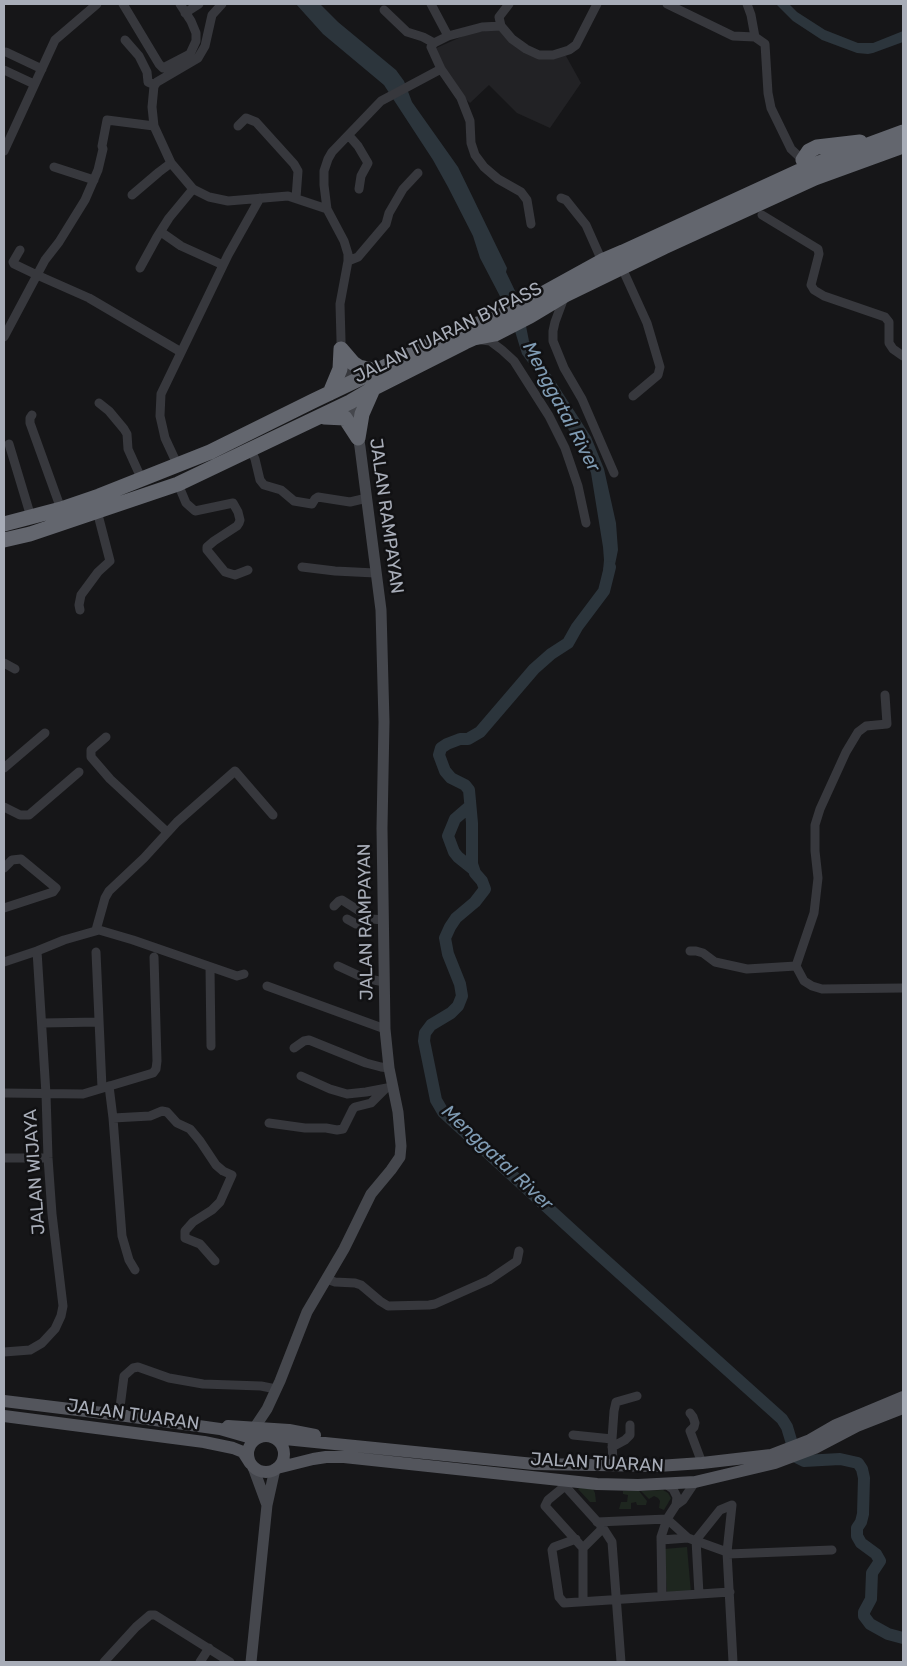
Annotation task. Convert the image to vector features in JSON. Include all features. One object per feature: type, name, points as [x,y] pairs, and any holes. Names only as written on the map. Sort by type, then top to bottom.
[{"type":"highway","points":[[903,132],[872,143],[848,142],[817,146],[808,151],[805,163],[817,170],[824,169],[903,140]]},
{"type":"highway","name":"JALAN TUARAN BYPASS","points":[[4,540],[30,534],[178,484],[250,448],[350,402],[527,310],[565,295],[664,247],[756,214],[833,171],[903,146]]},
{"type":"highway","name":"JALAN TUARAN BYPASS","points":[[527,310],[602,261],[733,201],[805,163]]},
{"type":"highway","points":[[733,201],[745,202],[756,214]]},
{"type":"highway","name":"JALAN TUARAN BYPASS","points":[[4,524],[61,509],[178,466],[470,326],[492,327]]},
{"type":"highway","points":[[341,349],[359,367],[378,371]]},
{"type":"highway","points":[[330,393],[340,369],[341,349]]},
{"type":"highway","points":[[358,438],[362,414],[374,388]]},
{"type":"highway","points":[[178,466],[195,465],[331,400],[350,402]]},
{"type":"highway","points":[[317,417],[338,416],[345,418],[358,438]]},
{"type":"main road","name":"JALAN TUARAN","points":[[813,1444],[836,1425],[903,1397]]},
{"type":"main road","name":"JALAN TUARAN","points":[[4,1401],[208,1428],[221,1426],[255,1433]]},
{"type":"main road","name":"JALAN TUARAN","points":[[276,1469],[312,1459],[344,1457],[507,1475],[564,1484],[630,1485],[695,1482],[773,1459],[903,1408]]},
{"type":"main road","name":"JALAN TUARAN","points":[[4,1416],[204,1442],[244,1452],[251,1465]]},
{"type":"main road","points":[[255,1433],[265,1435],[274,1433],[281,1444],[284,1452],[282,1461],[276,1469],[264,1472],[251,1465],[248,1450],[255,1433]]},
{"type":"main road","name":"JALAN TUARAN","points":[[274,1433],[352,1447],[367,1446],[534,1464],[658,1466],[773,1459]]},
{"type":"main road","points":[[367,1446],[379,1453],[515,1468],[517,1470],[516,1474],[507,1475]]},
{"type":"main road","points":[[534,1464],[544,1471],[645,1479],[666,1484]]},
{"type":"street","points":[[4,151],[55,40],[97,4]]},
{"type":"street","points":[[123,4],[163,68],[190,54],[197,38],[180,4]]},
{"type":"street","points":[[185,13],[199,4]]},
{"type":"street","points":[[222,4],[212,16],[205,46],[198,58],[155,85],[152,95],[154,126],[171,163],[193,189],[209,197],[228,201],[288,196],[320,208],[328,209]]},
{"type":"street","points":[[431,4],[448,36]]},
{"type":"street","points":[[509,4],[499,17],[501,26],[512,39],[526,49],[539,54],[553,55],[569,50],[576,45],[597,4]]},
{"type":"street","points":[[667,4],[733,36],[755,37],[765,44],[768,93],[771,108],[792,149],[805,163]]},
{"type":"street","points":[[747,4],[755,37]]},
{"type":"street","points":[[384,10],[407,32],[434,43]]},
{"type":"street","points":[[501,26],[482,27],[448,36],[434,43],[431,47],[440,69],[461,98],[470,121],[471,143],[474,155],[498,179],[521,192],[527,200],[531,224]]},
{"type":"street","points":[[125,40],[139,56],[147,72],[148,82],[155,85]]},
{"type":"street","points":[[6,52],[42,69]]},
{"type":"street","points":[[351,384],[341,349],[340,304],[348,262],[347,249],[328,209],[324,171],[332,152],[381,101],[440,69]]},
{"type":"street","points":[[4,70],[34,84]]},
{"type":"street","points":[[238,126],[246,118],[256,122],[294,164],[298,171],[296,198]]},
{"type":"street","points":[[4,337],[45,260],[59,242],[85,200],[104,149],[102,146],[108,120],[154,126]]},
{"type":"street","points":[[347,137],[351,138],[358,146],[368,163],[361,176],[358,189]]},
{"type":"street","points":[[132,195],[171,163]]},
{"type":"street","points":[[54,167],[94,180]]},
{"type":"street","points":[[348,262],[358,257],[386,224],[389,213],[403,189],[418,173]]},
{"type":"street","points":[[140,268],[152,243],[169,218],[193,189]]},
{"type":"street","points":[[178,466],[165,438],[160,416],[161,394],[223,265],[260,198]]},
{"type":"street","points":[[561,198],[566,200],[586,225],[602,261]]},
{"type":"street","points":[[756,214],[818,249],[819,254],[811,285],[814,290],[824,296],[886,317],[889,322],[889,343],[893,350],[903,356]]},
{"type":"street","points":[[161,232],[181,246],[223,265]]},
{"type":"street","points":[[20,250],[13,262],[14,264],[89,298],[180,352]]},
{"type":"street","points":[[622,268],[647,323],[660,367],[658,375],[632,396]]},
{"type":"street","points":[[565,295],[555,322],[553,341],[564,368],[582,399],[614,473]]},
{"type":"street","points":[[474,338],[490,341],[502,350],[514,361],[535,392],[565,448],[578,486],[586,523]]},
{"type":"street","name":"JALAN RAMPAYAN","points":[[255,1433],[276,1389],[307,1312],[344,1249],[370,1194],[392,1170],[400,1157],[400,1125],[389,1087],[390,1068],[385,1029],[384,982],[378,919],[381,610],[367,498],[354,413],[350,402]]},
{"type":"street","points":[[99,403],[109,411],[127,434],[128,449],[142,480]]},
{"type":"street","points":[[32,415],[30,423],[61,509]]},
{"type":"street","points":[[9,444],[31,517]]},
{"type":"street","points":[[250,448],[260,480],[264,485],[281,490],[294,501],[312,504],[318,497],[350,502],[367,498]]},
{"type":"street","points":[[178,484],[186,503],[195,511],[233,502],[238,512],[240,523],[214,541],[207,547],[207,550],[225,572],[235,575],[248,570]]},
{"type":"street","points":[[80,610],[81,595],[98,572],[110,560],[97,511]]},
{"type":"street","points":[[302,567],[375,573]]},
{"type":"street","points":[[4,662],[15,669]]},
{"type":"street","points":[[885,695],[887,724],[866,726],[858,732],[846,752],[825,797],[815,825],[818,878],[814,913],[796,966],[804,980],[812,986],[822,989],[903,988]]},
{"type":"street","points":[[4,768],[45,733]]},
{"type":"street","points":[[106,737],[91,750],[91,757],[110,779],[167,832]]},
{"type":"street","points":[[96,930],[105,898],[109,891],[144,858],[167,832],[235,771],[273,816]]},
{"type":"street","points":[[4,807],[20,815],[28,815],[78,772]]},
{"type":"street","points":[[4,868],[12,860],[22,859],[56,888],[53,892],[4,908]]},
{"type":"street","points":[[334,906],[342,900],[378,919]]},
{"type":"street","points":[[347,919],[356,924],[378,919]]},
{"type":"street","points":[[4,962],[96,930],[133,940],[237,976],[244,974]]},
{"type":"street","points":[[690,951],[696,950],[715,962],[747,970],[796,966]]},
{"type":"street","name":"JALAN WIJAYA","points":[[4,1352],[30,1350],[48,1339],[61,1316],[63,1306],[52,1214],[37,951]]},
{"type":"street","points":[[96,952],[99,1022],[105,1087],[113,1118],[122,1236],[129,1260],[135,1270]]},
{"type":"street","points":[[4,1093],[83,1094],[153,1073],[156,1069],[157,1061],[154,957]]},
{"type":"street","points":[[338,966],[364,978],[384,982]]},
{"type":"street","points":[[210,967],[211,1046]]},
{"type":"street","points":[[267,986],[385,1029]]},
{"type":"street","points":[[42,1023],[99,1022]]},
{"type":"street","points":[[294,1048],[309,1040],[366,1063],[381,1068],[390,1068]]},
{"type":"street","points":[[301,1076],[330,1089],[347,1094],[389,1087]]},
{"type":"street","points":[[269,1123],[305,1128],[343,1129],[353,1109],[371,1103],[389,1087]]},
{"type":"street","points":[[113,1118],[150,1116],[162,1111],[167,1112],[177,1123],[190,1129],[216,1165],[232,1175],[220,1202],[184,1231],[185,1238],[200,1244],[215,1261]]},
{"type":"street","points":[[4,1158],[48,1158]]},
{"type":"street","points":[[326,1279],[361,1285],[388,1306],[429,1306],[497,1275],[517,1261],[519,1251]]},
{"type":"street","points":[[119,1415],[124,1376],[132,1368],[138,1367],[170,1378],[203,1384],[261,1386],[276,1389]]},
{"type":"street","points":[[613,1466],[612,1443],[616,1402],[637,1396]]},
{"type":"street","points":[[267,1409],[274,1433]]},
{"type":"street","points":[[690,1413],[695,1423],[686,1429],[702,1463]]},
{"type":"street","points":[[573,1435],[612,1443],[625,1440],[630,1435],[630,1425]]},
{"type":"street","points":[[251,1465],[267,1505]]},
{"type":"street","points":[[251,1662],[267,1505],[276,1469]]},
{"type":"street","points":[[662,1596],[661,1540],[667,1519],[695,1482]]},
{"type":"street","points":[[583,1548],[545,1506],[548,1500],[564,1484],[600,1525],[612,1542],[621,1662]]},
{"type":"street","points":[[666,1484],[673,1489],[677,1497],[676,1505]]},
{"type":"street","points":[[661,1540],[692,1539],[720,1510],[732,1505],[727,1553],[733,1662]]},
{"type":"street","points":[[583,1601],[583,1548],[600,1525],[667,1519],[692,1539],[727,1553],[832,1550]]},
{"type":"street","points":[[576,1539],[554,1547],[552,1550],[560,1600],[564,1603],[730,1592]]},
{"type":"street","points":[[692,1539],[698,1594]]},
{"type":"street","points":[[104,1662],[136,1627],[150,1615],[155,1615],[230,1662]]},
{"type":"street","points":[[200,1662],[209,1648]]},
{"type":"shaded area","points":[[501,29],[531,54],[566,56],[581,83],[550,128],[517,113],[489,85],[470,103],[458,92],[434,49],[470,33]]},
{"type":"shaded area","points":[[578,1489],[593,1489],[596,1502],[590,1502]]},
{"type":"shaded area","points":[[663,1490],[671,1498],[664,1510],[659,1508],[660,1501],[658,1498],[654,1496],[649,1499],[641,1491]]},
{"type":"shaded area","points":[[623,1491],[639,1491],[647,1501],[646,1505],[637,1505],[636,1502],[631,1503],[631,1509],[619,1509],[621,1502],[627,1502],[628,1495],[623,1494]]},
{"type":"shaded area","points":[[687,1547],[691,1593],[667,1592],[664,1549]]},
{"type":"water","points":[[296,4],[320,4],[338,22],[396,70],[404,81],[412,102],[458,167],[507,268],[506,272],[517,295],[529,341],[591,437],[604,469],[616,523],[618,550],[611,584],[602,582],[603,547],[591,473],[586,460],[536,373],[522,354],[503,302],[480,258],[473,236],[448,187],[433,160],[384,85],[323,34]]},
{"type":"water","points":[[776,4],[789,4],[797,12],[825,30],[858,43],[873,43],[903,31],[903,42],[873,53],[857,53],[822,40],[793,21]]},
{"type":"waterway","name":"Menggatal River","points":[[610,567],[604,591],[577,627],[568,643],[551,654],[534,669],[480,732],[468,739],[460,739],[441,748],[439,755],[445,771],[451,778],[465,785],[469,790],[472,823],[472,864],[485,889],[475,902],[456,918],[445,938],[448,954],[460,984],[462,996],[458,1006],[451,1013],[431,1025],[425,1033],[424,1041],[436,1100],[443,1112],[782,1419],[787,1427],[796,1457],[804,1461],[840,1459],[858,1463],[864,1478],[863,1514],[857,1528],[857,1536],[861,1543],[876,1554],[880,1561],[872,1573],[871,1599],[864,1612],[864,1616],[870,1624],[888,1634],[903,1638]]},
{"type":"waterway","points":[[470,806],[455,819],[448,836],[454,852],[473,869]]}]
